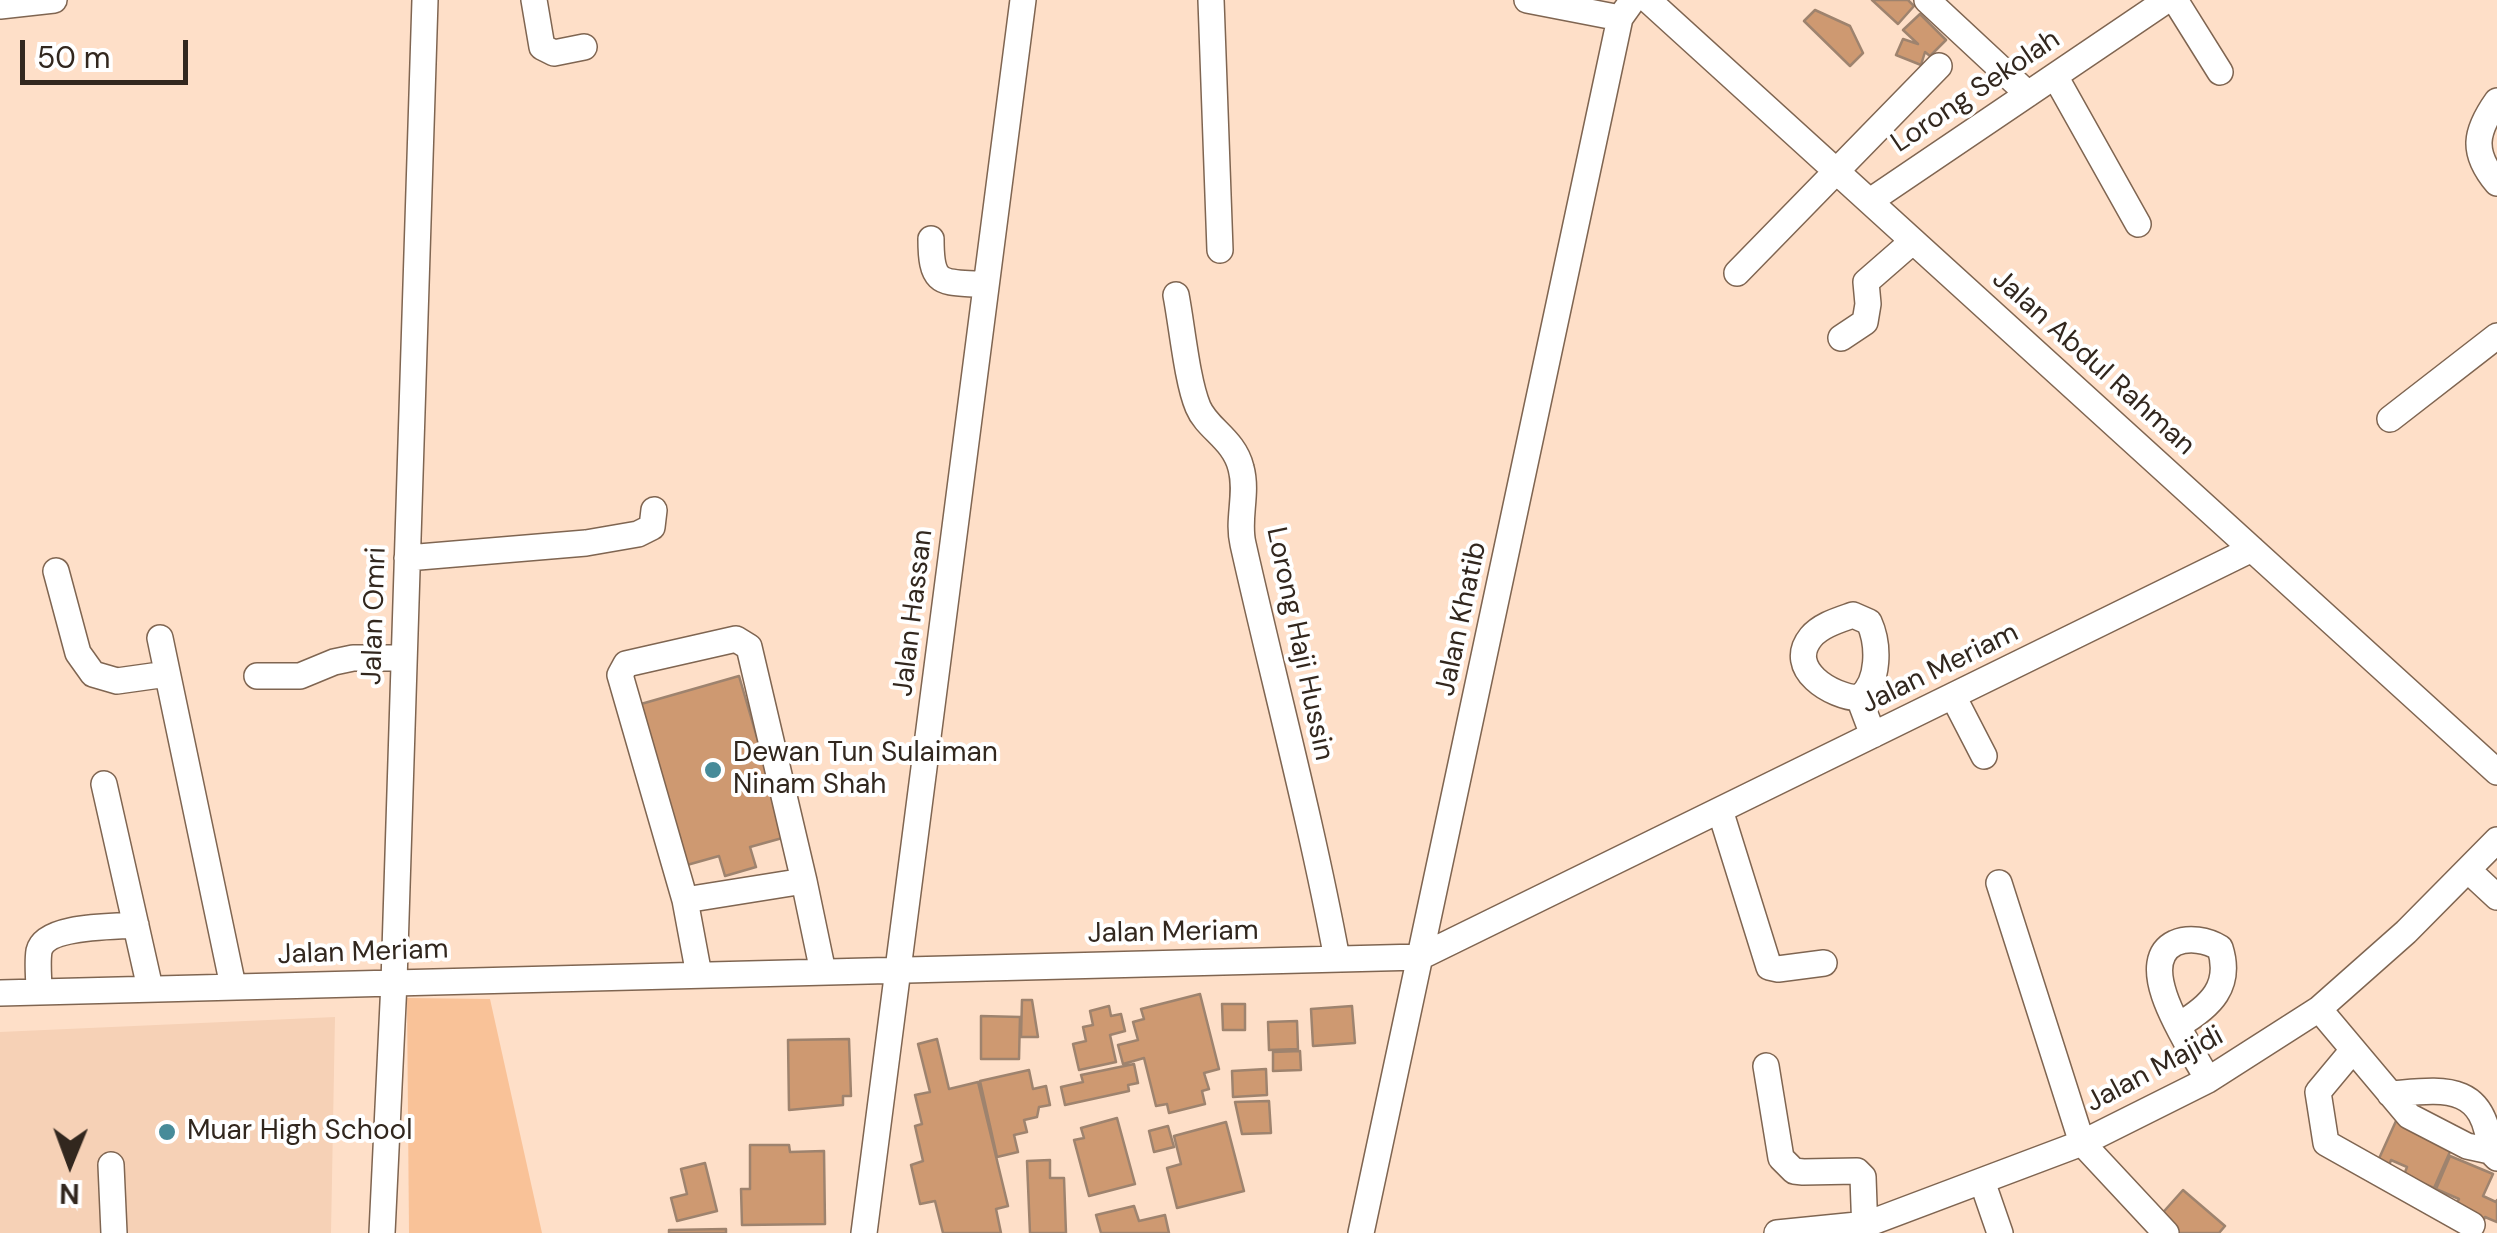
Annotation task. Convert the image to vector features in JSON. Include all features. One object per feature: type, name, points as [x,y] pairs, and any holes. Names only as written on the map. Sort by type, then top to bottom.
[{"type":"street","points":[[0,6],[54,0]]},
{"type":"street","name":"Jalan Omri","points":[[382,1233],[394,982],[425,0]]},
{"type":"street","points":[[534,0],[542,47],[554,53],[584,48]]},
{"type":"street","name":"Jalan Hassan","points":[[864,1233],[1024,0]]},
{"type":"street","points":[[1211,0],[1220,250]]},
{"type":"street","points":[[1526,0],[1627,9]]},
{"type":"street","name":"Jalan Abdul Rahman","points":[[1648,0],[2497,772]]},
{"type":"street","points":[[1927,0],[2028,94]]},
{"type":"street","name":"Lorong Sekolah","points":[[1870,201],[2166,0]]},
{"type":"street","points":[[2175,0],[2220,72]]},
{"type":"street","name":"Jalan Khatib","points":[[1361,1233],[1627,9]]},
{"type":"street","points":[[1738,273],[1939,66]]},
{"type":"street","points":[[2055,76],[2138,224]]},
{"type":"street","points":[[2497,101],[2482,122],[2479,144],[2486,170],[2497,182]]},
{"type":"street","points":[[931,240],[931,268],[936,276],[986,286]]},
{"type":"street","points":[[1841,338],[1865,322],[1866,282],[1913,241]]},
{"type":"street","name":"Lorong Haji Hussin","points":[[1176,295],[1198,408],[1230,443],[1241,466],[1245,487],[1241,536],[1318,858],[1337,959]]},
{"type":"street","points":[[2390,418],[2497,336]]},
{"type":"street","points":[[407,558],[622,538],[652,527],[654,510]]},
{"type":"street","name":"Jalan Meriam","points":[[0,993],[1420,956],[2252,549]]},
{"type":"street","points":[[56,571],[78,652],[92,674],[117,681],[168,674]]},
{"type":"street","points":[[160,638],[234,986]]},
{"type":"street","points":[[699,975],[685,900],[620,675],[626,664],[736,638],[749,647],[823,972]]},
{"type":"street","points":[[258,676],[300,676],[353,658],[404,658]]},
{"type":"street","points":[[1953,696],[1984,756]]},
{"type":"street","points":[[1858,698],[1873,736]]},
{"type":"street","points":[[104,784],[150,988]]},
{"type":"street","points":[[1720,810],[1769,968],[1824,963]]},
{"type":"street","name":"Jalan Majidi","points":[[1778,1233],[1866,1229],[2082,1142],[2208,1080],[2319,1010],[2469,871],[2497,840]]},
{"type":"street","points":[[2469,871],[2497,896]]},
{"type":"street","points":[[685,900],[804,881]]},
{"type":"street","points":[[2000,884],[2082,1142],[2166,1233]]},
{"type":"street","points":[[39,992],[39,950],[45,938],[58,932],[136,925]]},
{"type":"street","points":[[2319,1010],[2416,1120],[2493,1155]]},
{"type":"street","points":[[2179,1025],[2208,1080]]},
{"type":"street","points":[[2353,1050],[2318,1092],[2326,1143],[2472,1225]]},
{"type":"street","points":[[1766,1066],[1781,1158],[1794,1171],[1858,1171],[1863,1177],[1866,1229]]},
{"type":"street","points":[[2390,1094],[2442,1090],[2463,1096],[2480,1115],[2493,1155]]},
{"type":"street","points":[[111,1164],[114,1233]]},
{"type":"street","points":[[1982,1181],[2000,1233]]},
{"type":"shaded area","points":[[407,998],[490,999],[542,1233],[409,1233]]},
{"type":"shaded area","name":"Muar High School","points":[[335,1017],[331,1233],[0,1233],[0,1032]]},
{"type":"building","points":[[1872,0],[1908,0],[1914,6],[1898,24]]},
{"type":"building","points":[[1815,10],[1850,26],[1863,53],[1850,66],[1804,21]]},
{"type":"building","points":[[1920,14],[1946,40],[1930,56],[1925,52],[1921,65],[1896,55],[1903,39],[1918,44],[1903,30]]},
{"type":"building","name":"Dewan Tun Sulaiman Ninam Shah","points":[[739,676],[786,837],[750,847],[756,867],[725,876],[719,856],[687,865],[641,704]]},
{"type":"building","points":[[1200,994],[1219,1069],[1204,1073],[1209,1089],[1202,1091],[1205,1104],[1169,1113],[1167,1104],[1156,1106],[1144,1058],[1123,1064],[1118,1045],[1138,1040],[1133,1022],[1144,1019],[1141,1009]]},
{"type":"building","points":[[1022,1000],[1032,1000],[1038,1037],[1021,1037]]},
{"type":"building","points":[[1222,1004],[1245,1004],[1245,1030],[1223,1030]]},
{"type":"building","points":[[1109,1006],[1111,1016],[1121,1014],[1125,1031],[1110,1035],[1116,1062],[1079,1070],[1073,1044],[1086,1041],[1083,1027],[1093,1025],[1090,1011]]},
{"type":"building","points":[[1352,1006],[1355,1043],[1313,1046],[1311,1009]]},
{"type":"building","points":[[981,1016],[1020,1017],[1019,1059],[981,1059]]},
{"type":"building","points":[[1297,1021],[1298,1049],[1269,1050],[1268,1022]]},
{"type":"building","points":[[849,1039],[851,1096],[843,1096],[843,1105],[789,1110],[788,1040]]},
{"type":"building","points":[[937,1039],[949,1089],[978,1082],[1008,1206],[996,1209],[1001,1233],[943,1233],[935,1201],[920,1204],[911,1165],[923,1161],[915,1126],[922,1124],[915,1095],[930,1092],[918,1044]]},
{"type":"building","points":[[1300,1051],[1301,1070],[1273,1071],[1273,1052]]},
{"type":"building","points":[[1134,1064],[1138,1083],[1128,1085],[1129,1091],[1065,1105],[1061,1087],[1083,1082],[1081,1075]]},
{"type":"building","points":[[1266,1069],[1267,1095],[1233,1097],[1232,1071]]},
{"type":"building","points":[[1029,1070],[1033,1089],[1046,1086],[1050,1105],[1039,1107],[1037,1117],[1024,1120],[1027,1132],[1014,1135],[1018,1152],[997,1157],[980,1081]]},
{"type":"building","points":[[1269,1101],[1271,1133],[1242,1134],[1235,1102]]},
{"type":"building","points":[[1117,1118],[1135,1184],[1089,1196],[1074,1140],[1084,1138],[1081,1128]]},
{"type":"building","points":[[2396,1121],[2422,1132],[2460,1129],[2434,1188],[2404,1175],[2407,1167],[2391,1160],[2388,1168],[2377,1163]]},
{"type":"building","points":[[1226,1122],[1244,1191],[1177,1208],[1167,1168],[1181,1164],[1174,1136]]},
{"type":"building","points":[[1168,1126],[1174,1147],[1154,1152],[1149,1131]]},
{"type":"building","points":[[750,1145],[789,1145],[790,1152],[824,1151],[825,1224],[742,1225],[741,1189],[750,1189]]},
{"type":"building","points":[[2450,1156],[2493,1174],[2483,1196],[2497,1200],[2497,1222],[2485,1217],[2483,1222],[2455,1207],[2459,1199],[2436,1189]]},
{"type":"building","points":[[1050,1160],[1050,1178],[1064,1178],[1066,1233],[1030,1233],[1027,1161]]},
{"type":"building","points":[[705,1163],[717,1211],[677,1221],[671,1198],[687,1194],[681,1169]]},
{"type":"building","points":[[2183,1190],[2225,1226],[2219,1233],[2175,1233],[2158,1218]]},
{"type":"building","points":[[1134,1206],[1139,1221],[1165,1215],[1169,1233],[1101,1233],[1096,1215]]},
{"type":"building","points":[[726,1229],[726,1233],[669,1233],[669,1230]]},
{"type":"place","name":"Dewan Tun Sulaiman Ninam Shah","points":[[713,770]]},
{"type":"place","name":"Muar High School","points":[[167,1132]]}]
